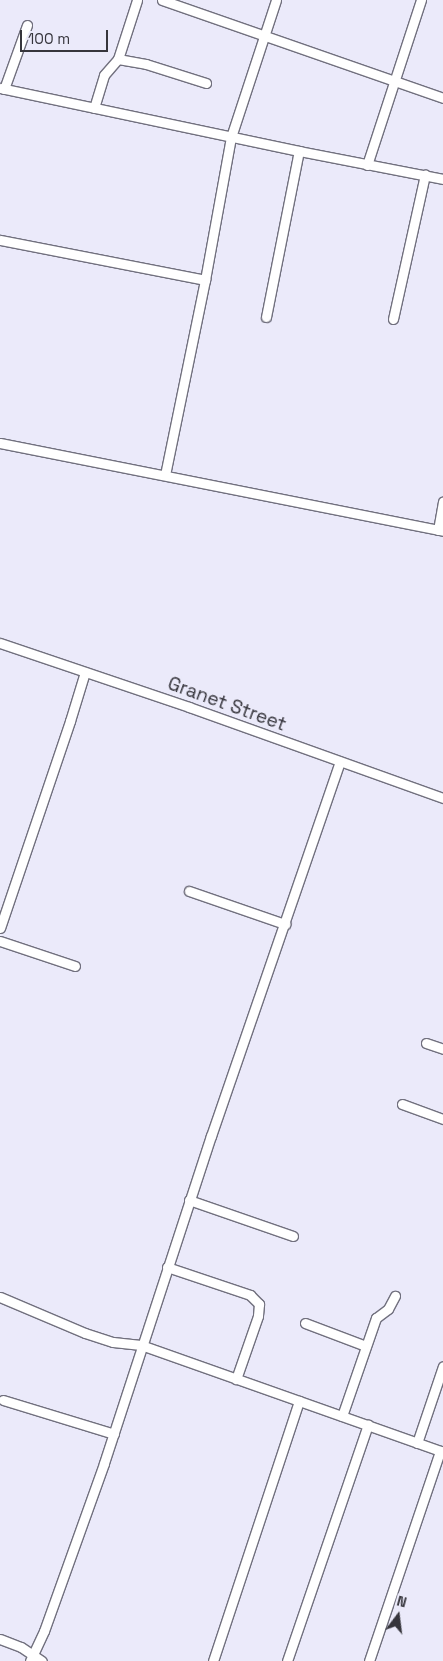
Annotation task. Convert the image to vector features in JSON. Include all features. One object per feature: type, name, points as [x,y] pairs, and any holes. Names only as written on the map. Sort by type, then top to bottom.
[{"type":"street","points":[[94,108],[104,75],[118,59],[137,0]]},
{"type":"street","points":[[162,0],[263,37],[443,98]]},
{"type":"street","points":[[165,475],[205,280],[231,137],[276,0]]},
{"type":"street","points":[[367,165],[421,0]]},
{"type":"street","points":[[26,25],[2,89],[299,152],[443,179]]},
{"type":"street","points":[[118,59],[146,64],[206,83]]},
{"type":"street","points":[[266,317],[299,152]]},
{"type":"street","points":[[393,319],[425,175]]},
{"type":"street","points":[[0,240],[205,280]]},
{"type":"street","points":[[0,443],[441,530],[443,502]]},
{"type":"street","name":"Granet Street","points":[[0,644],[443,798]]},
{"type":"street","points":[[0,928],[68,731],[85,672]]},
{"type":"street","points":[[32,1658],[114,1434],[189,1200],[340,762]]},
{"type":"street","points":[[190,891],[285,924]]},
{"type":"street","points":[[0,942],[75,966]]},
{"type":"street","points":[[426,1043],[443,1049]]},
{"type":"street","points":[[402,1104],[443,1119]]},
{"type":"street","points":[[189,1200],[293,1236]]},
{"type":"street","points":[[167,1267],[250,1296],[259,1304],[258,1316],[236,1379]]},
{"type":"street","points":[[342,1416],[376,1318],[388,1309],[395,1296]]},
{"type":"street","points":[[0,1297],[85,1333],[113,1342],[142,1345],[442,1452],[369,1661]]},
{"type":"street","points":[[305,1323],[366,1346]]},
{"type":"street","points":[[417,1443],[443,1366]]},
{"type":"street","points":[[3,1400],[114,1434]]},
{"type":"street","points":[[213,1661],[299,1401]]},
{"type":"street","points":[[287,1661],[368,1426]]},
{"type":"street","points":[[0,1639],[32,1658],[42,1661]]}]
